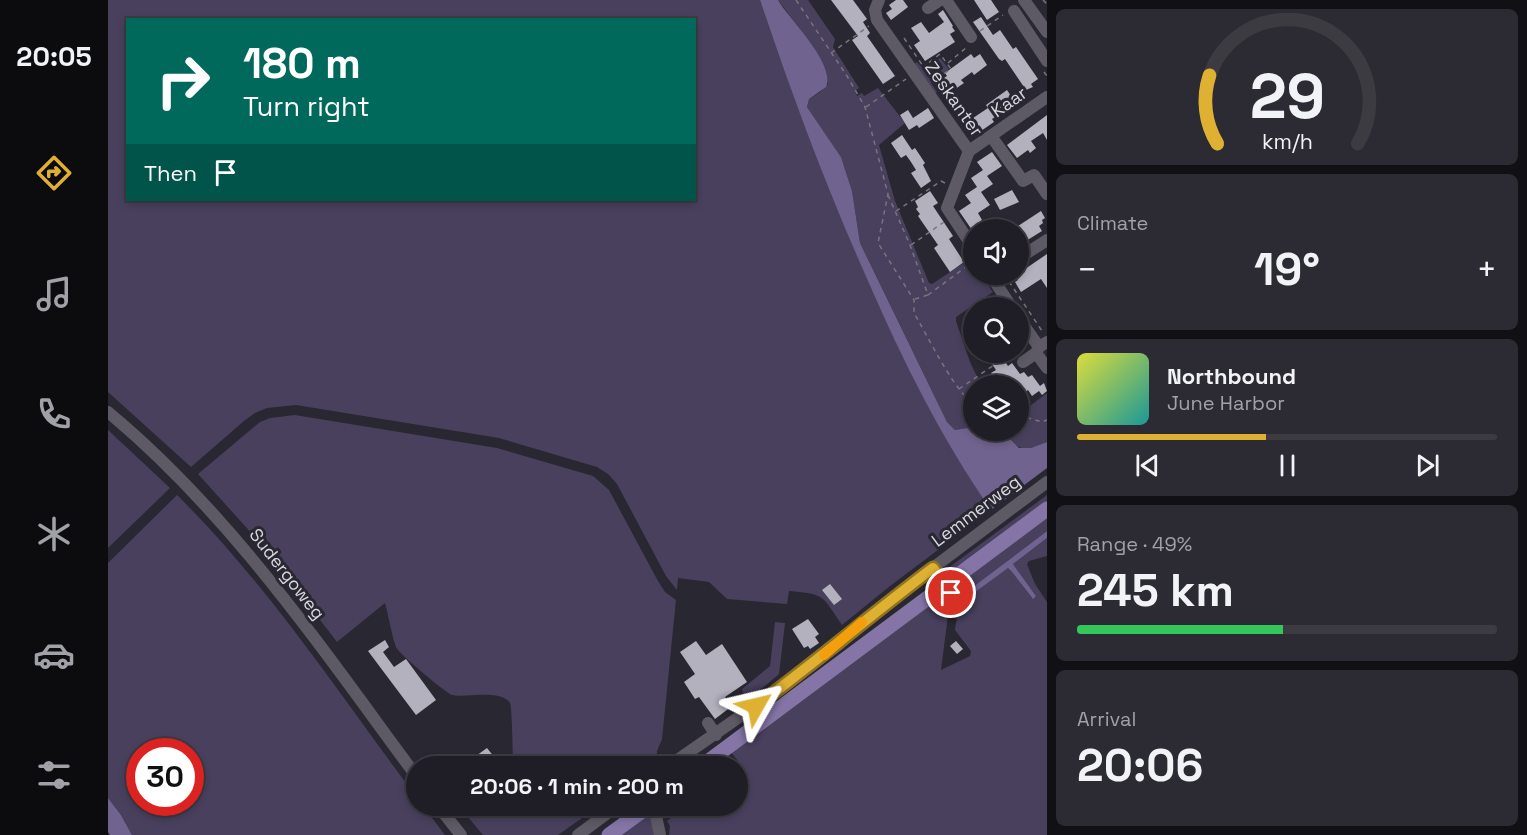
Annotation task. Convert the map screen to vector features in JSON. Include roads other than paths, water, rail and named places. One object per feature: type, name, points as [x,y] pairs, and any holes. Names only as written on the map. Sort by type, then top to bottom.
[{"type":"main road","points":[[715,756],[1047,509]]},
{"type":"main road","points":[[609,835],[635,816]]},
{"type":"street","points":[[928,8],[940,0]]},
{"type":"street","points":[[946,0],[971,37]]},
{"type":"street","points":[[1027,1],[1047,32]]},
{"type":"street","name":"Zeskanter","points":[[877,2],[875,15],[878,20],[915,74],[974,148],[947,208],[963,233]]},
{"type":"street","points":[[1009,12],[1047,61]]},
{"type":"street","name":"Kaar","points":[[974,148],[1047,97]]},
{"type":"street","name":"Kaar","points":[[992,136],[1023,181],[1034,175],[1047,194]]},
{"type":"street","points":[[1029,252],[1047,240]]},
{"type":"street","points":[[1029,356],[1041,343]]},
{"type":"street","points":[[1041,343],[1047,368]]},
{"type":"street","name":"Sudergoweg","points":[[108,412],[183,481],[234,535],[268,576],[406,762]]},
{"type":"street","name":"Lemmerweg","points":[[684,756],[829,651],[869,616],[1047,482]]},
{"type":"street","points":[[933,568],[953,595],[955,603]]},
{"type":"street","points":[[708,723],[716,735]]},
{"type":"street","points":[[446,816],[456,828]]},
{"type":"street","points":[[578,835],[604,816]]},
{"type":"street","points":[[656,816],[660,835]]}]
